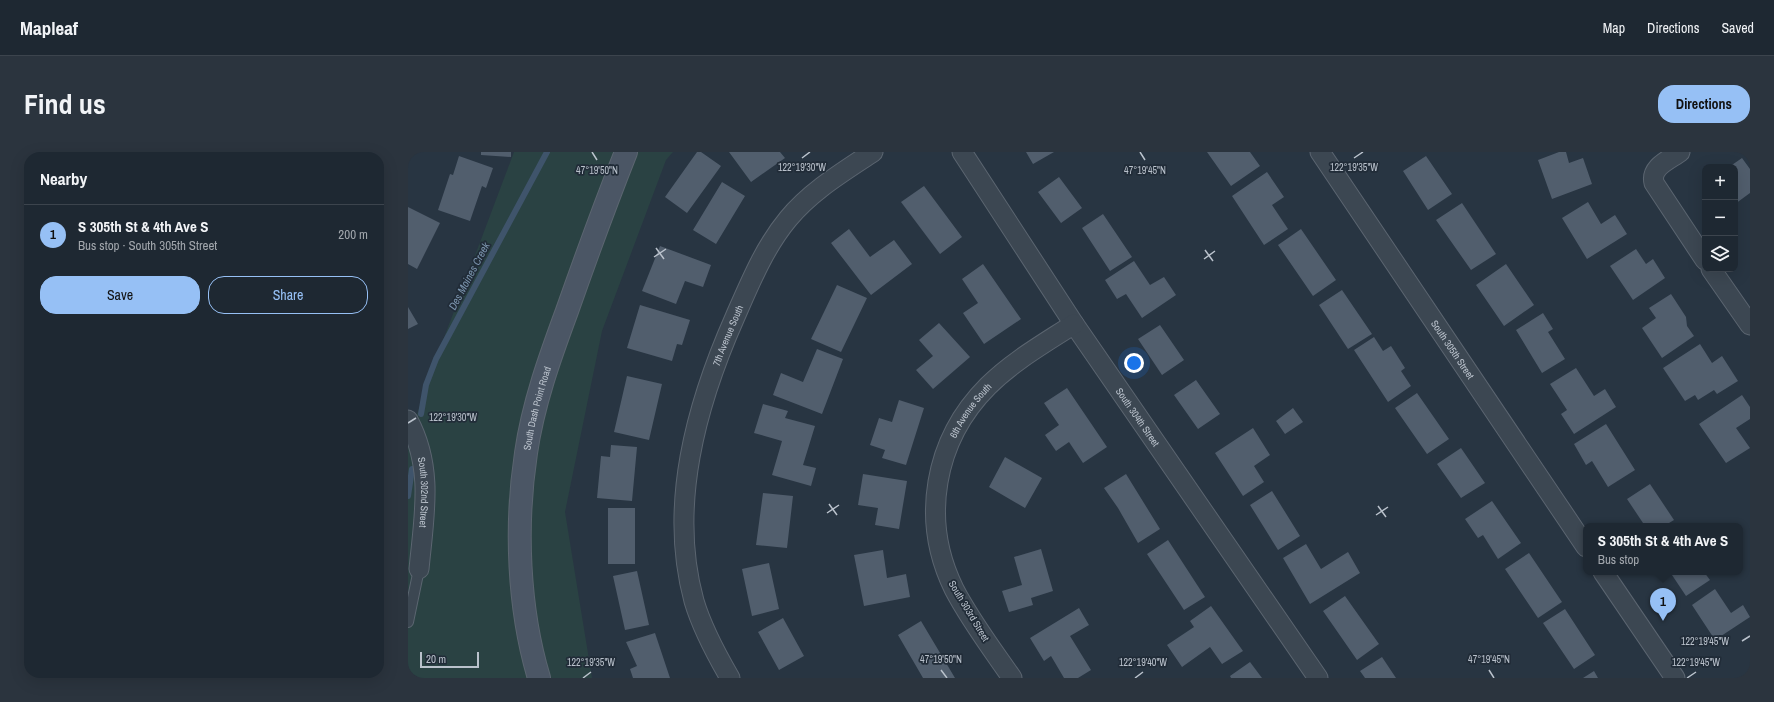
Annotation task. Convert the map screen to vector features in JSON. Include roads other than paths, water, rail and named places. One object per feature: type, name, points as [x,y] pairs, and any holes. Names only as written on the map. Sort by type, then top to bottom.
[{"type":"main road","name":"South Dash Point Road","points":[[539,678],[528,628],[522,582],[520,542],[521,496],[526,452],[543,376],[600,218],[626,152]]},
{"type":"street","name":"7th Avenue South","points":[[730,678],[705,631],[695,602],[687,568],[684,537],[683,508],[685,480],[693,443],[710,380],[726,337],[762,257],[789,218],[823,186],[873,152]]},
{"type":"street","name":"South 304th Street","points":[[962,152],[1074,324],[1318,678]]},
{"type":"street","name":"South 305th Street","points":[[1320,152],[1583,543]]},
{"type":"street","points":[[1680,152],[1655,171],[1653,177],[1655,187],[1702,256]]},
{"type":"street","points":[[1713,272],[1750,326]]},
{"type":"street","name":"6th Avenue South","points":[[937,538],[935,506],[940,471],[950,442],[962,418],[977,398],[1002,374],[1074,324]]},
{"type":"street","name":"South 302nd Street","points":[[408,420],[419,444],[425,470],[425,510],[419,569]]},
{"type":"street","name":"South 303rd Street","points":[[937,538],[942,558],[954,590],[1012,678]]},
{"type":"street","points":[[1605,575],[1675,678]]},
{"type":"lane","points":[[408,622],[419,569]]},
{"type":"waterway","name":"Des Moines Creek","points":[[421,414],[426,385],[436,359],[547,152]]},
{"type":"waterway","name":"Des Moines Creek","points":[[408,496],[412,469]]},
{"type":"place","name":"S 305th St & 4th Ave S","points":[[1663,621]]}]
